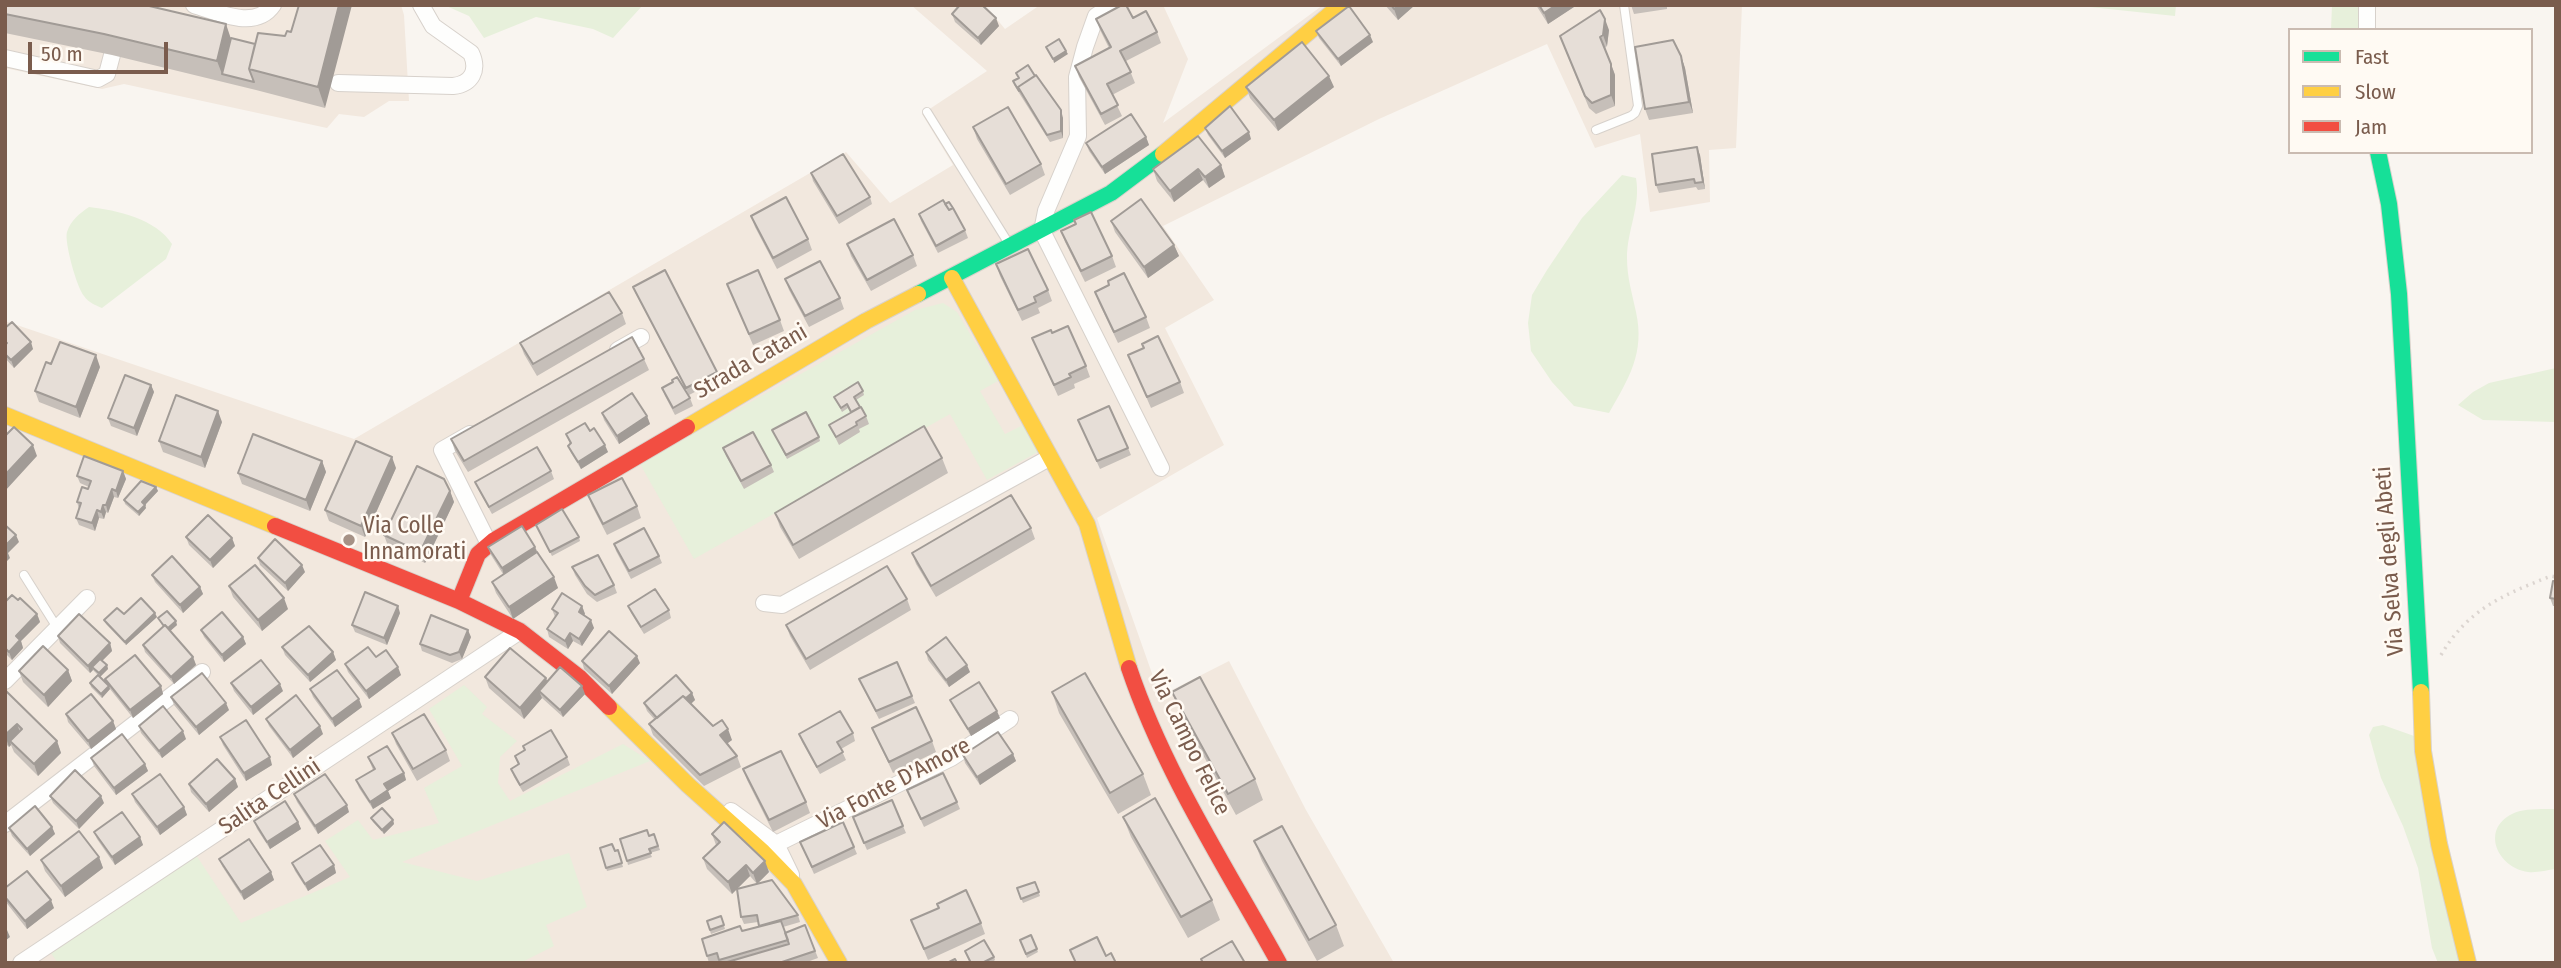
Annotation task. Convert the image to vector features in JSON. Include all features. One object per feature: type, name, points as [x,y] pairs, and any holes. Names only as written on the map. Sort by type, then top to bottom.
[{"type":"street","points":[[194,5],[256,19],[268,12],[273,5]]},
{"type":"street","points":[[338,83],[453,86],[466,83],[475,66],[471,53],[433,26],[421,5]]},
{"type":"street","points":[[1113,5],[1096,16],[1085,47],[1077,77],[1078,136],[1046,211],[1042,231],[1161,468]]},
{"type":"street","name":"Strada Catani","points":[[459,601],[478,554],[489,544],[866,321],[1111,193],[1155,161],[1341,5]]},
{"type":"street","points":[[2367,5],[2367,28]]},
{"type":"street","points":[[5,58],[98,79],[107,74],[111,55]]},
{"type":"street","name":"Via Selva degli Abeti","points":[[2378,154],[2389,204],[2399,294],[2423,751],[2439,844],[2468,963]]},
{"type":"street","name":"Via Campo Felice","points":[[952,278],[1087,524],[1129,670],[1145,713],[1182,788],[1279,963]]},
{"type":"street","points":[[606,357],[641,337]]},
{"type":"street","points":[[5,415],[459,601],[520,631],[579,677],[688,785],[794,884]]},
{"type":"street","points":[[489,424],[442,450],[489,544]]},
{"type":"street","points":[[764,603],[782,605],[1049,458]]},
{"type":"street","points":[[7,676],[87,598]]},
{"type":"street","name":"Salita Cellini","points":[[21,963],[520,631]]},
{"type":"street","points":[[5,824],[202,672]]},
{"type":"street","name":"Via Fonte D'Amore","points":[[776,844],[951,758],[1010,719]]},
{"type":"street","points":[[717,810],[726,807],[776,844],[794,884],[839,963]]},
{"type":"lane","points":[[1596,130],[1631,116],[1638,106],[1624,5]]},
{"type":"lane","points":[[927,112],[1011,247]]},
{"type":"lane","points":[[23,575],[58,629]]},
{"type":"path","points":[[2438,660],[2453,634],[2467,620],[2507,594],[2551,576],[2556,577]]},
{"type":"shaded area","points":[[5,5],[401,5],[404,15],[409,101],[389,101],[364,117],[339,114],[327,128],[124,84],[102,89],[5,68]]},
{"type":"shaded area","points":[[911,5],[985,5],[1005,29],[1040,5],[1163,5],[1188,59],[1163,123],[1323,5],[1742,5],[1736,148],[1709,150],[1710,202],[1650,212],[1640,134],[1595,148],[1547,44],[1379,119],[1163,226],[1214,300],[1165,328],[1224,445],[1097,518],[1160,696],[1229,661],[1306,810],[1394,963],[5,963],[5,321],[354,439],[846,152],[890,203],[953,165],[922,114],[987,71]]},
{"type":"green space","points":[[444,5],[643,5],[613,38],[593,29],[536,17],[484,38],[469,16]]},
{"type":"green space","points":[[2071,5],[2176,5],[2175,16]]},
{"type":"green space","points":[[2332,5],[2366,5],[2365,28],[2331,28]]},
{"type":"green space","points":[[1622,175],[1636,178],[1637,188],[1627,258],[1638,340],[1637,353],[1629,376],[1609,413],[1574,406],[1552,382],[1531,351],[1528,323],[1532,295],[1547,270],[1582,218]]},
{"type":"green space","points":[[89,207],[135,217],[156,228],[172,244],[166,259],[102,308],[92,304],[81,291],[67,245],[67,232],[71,224]]},
{"type":"green space","points":[[943,303],[957,312],[998,381],[980,391],[1005,434],[1023,425],[1038,452],[987,480],[950,414],[694,559],[640,464],[915,310]]},
{"type":"green space","points":[[2556,368],[2556,422],[2483,420],[2458,405],[2489,383]]},
{"type":"green space","points":[[464,685],[487,707],[482,714],[517,741],[500,757],[498,783],[510,801],[623,744],[650,761],[402,862],[477,881],[569,853],[587,907],[546,925],[554,946],[520,963],[58,963],[50,952],[196,855],[241,923],[350,877],[325,841],[358,820],[373,840],[439,823],[424,788],[462,766],[429,709]]},
{"type":"green space","points":[[2383,725],[2417,737],[2467,963],[2438,963],[2432,948],[2418,868],[2381,778],[2369,735],[2373,727]]},
{"type":"green space","points":[[2556,809],[2556,869],[2528,872],[2508,864],[2497,848],[2495,838],[2502,821],[2522,811]]},
{"type":"building","points":[[5,5],[145,5],[226,24],[217,61],[5,14]]},
{"type":"building","points":[[299,5],[339,5],[318,87],[249,69],[258,33],[285,36],[287,31],[291,32]]},
{"type":"building","points":[[960,5],[982,5],[996,18],[978,38],[952,14]]},
{"type":"building","points":[[1126,5],[1133,18],[1146,11],[1157,32],[1120,51],[1131,72],[1107,84],[1118,105],[1101,114],[1075,66],[1111,47],[1096,19]]},
{"type":"building","points":[[1539,5],[1556,5],[1544,13]]},
{"type":"building","points":[[1349,6],[1370,35],[1338,59],[1316,31]]},
{"type":"building","points":[[1600,10],[1605,19],[1603,35],[1600,37],[1611,64],[1611,95],[1592,103],[1585,96],[1560,36]]},
{"type":"building","points":[[231,38],[255,44],[249,69],[254,82],[222,74]]},
{"type":"building","points":[[1059,39],[1066,51],[1053,59],[1046,47]]},
{"type":"building","points":[[1673,40],[1681,56],[1689,102],[1645,109],[1635,47]]},
{"type":"building","points":[[1302,42],[1329,76],[1274,120],[1246,87]]},
{"type":"building","points":[[1028,65],[1035,76],[1018,87],[1019,91],[1013,81],[1019,78],[1016,73]]},
{"type":"building","points":[[1036,75],[1061,110],[1061,131],[1047,135],[1018,87]]},
{"type":"building","points":[[1230,106],[1249,132],[1222,151],[1205,128]]},
{"type":"building","points":[[1008,107],[1041,164],[1006,184],[973,127]]},
{"type":"building","points":[[1131,114],[1146,137],[1102,167],[1086,143]]},
{"type":"building","points":[[1198,136],[1221,165],[1205,177],[1198,169],[1170,191],[1153,169]]},
{"type":"building","points":[[1697,147],[1703,182],[1695,183],[1694,179],[1656,185],[1652,154]]},
{"type":"building","points":[[843,154],[870,197],[837,216],[811,173]]},
{"type":"building","points":[[786,197],[808,239],[773,258],[751,216]]},
{"type":"building","points":[[1141,199],[1174,245],[1144,267],[1111,221]]},
{"type":"building","points":[[943,200],[949,210],[953,208],[965,230],[936,246],[919,214]]},
{"type":"building","points":[[949,202],[953,208],[949,210],[945,204]]},
{"type":"building","points":[[1091,212],[1112,256],[1081,271],[1061,231],[1076,224],[1074,220]]},
{"type":"building","points":[[894,219],[913,255],[867,280],[847,244]]},
{"type":"building","points":[[1028,249],[1048,290],[1034,297],[1036,302],[1018,310],[996,264]]},
{"type":"building","points":[[820,261],[840,298],[805,316],[785,279]]},
{"type":"building","points":[[665,270],[717,372],[686,388],[633,287]]},
{"type":"building","points":[[758,270],[780,320],[749,334],[727,284]]},
{"type":"building","points":[[1124,273],[1146,317],[1114,332],[1095,292]]},
{"type":"building","points":[[609,292],[622,313],[533,364],[520,343]]},
{"type":"building","points":[[12,322],[31,342],[11,360],[5,354],[5,328]]},
{"type":"building","points":[[1068,326],[1086,366],[1054,385],[1032,338]]},
{"type":"building","points":[[1158,336],[1180,382],[1147,397],[1128,355],[1144,348],[1142,344]]},
{"type":"building","points":[[632,337],[644,359],[464,461],[451,439]]},
{"type":"building","points":[[60,342],[96,355],[76,407],[35,391],[46,362],[51,364]]},
{"type":"building","points":[[125,375],[151,385],[134,428],[108,418]]},
{"type":"building","points":[[677,377],[690,398],[673,408],[662,388]]},
{"type":"building","points":[[858,382],[863,391],[854,397],[860,407],[851,412],[847,404],[841,408],[834,397]]},
{"type":"building","points":[[632,393],[647,416],[617,436],[602,413]]},
{"type":"building","points":[[176,395],[218,411],[201,457],[159,441]]},
{"type":"building","points":[[1109,406],[1128,448],[1097,461],[1078,420]]},
{"type":"building","points":[[861,407],[866,416],[856,422],[857,425],[836,437],[829,425]]},
{"type":"building","points":[[806,412],[819,437],[786,455],[772,430]]},
{"type":"building","points":[[585,423],[590,431],[594,428],[605,445],[578,462],[568,446],[571,443],[566,434]]},
{"type":"building","points":[[924,426],[942,458],[793,545],[775,513]]},
{"type":"building","points":[[14,427],[33,445],[5,475],[5,436]]},
{"type":"building","points":[[753,432],[771,465],[741,481],[723,448]]},
{"type":"building","points":[[253,434],[322,461],[306,500],[238,473]]},
{"type":"building","points":[[356,441],[392,457],[361,526],[325,510]]},
{"type":"building","points":[[537,447],[551,471],[489,507],[475,482]]},
{"type":"building","points":[[84,456],[123,471],[116,491],[112,489],[106,505],[103,505],[101,512],[97,510],[92,523],[76,518],[82,487],[88,489],[91,481],[77,476]]},
{"type":"building","points":[[417,466],[444,479],[450,491],[420,552],[384,535]]},
{"type":"building","points":[[622,478],[637,506],[603,524],[588,495]]},
{"type":"building","points":[[141,481],[156,487],[142,502],[145,505],[138,512],[124,500]]},
{"type":"building","points":[[1011,495],[1031,528],[931,586],[912,553]]},
{"type":"building","points":[[562,509],[579,537],[550,552],[536,525]]},
{"type":"building","points":[[208,515],[232,538],[210,560],[186,537]]},
{"type":"building","points":[[5,525],[16,535],[5,546]]},
{"type":"building","points":[[522,526],[535,547],[502,568],[488,547]]},
{"type":"building","points":[[644,528],[659,556],[629,571],[614,544]]},
{"type":"building","points":[[275,539],[302,565],[285,583],[258,558]]},
{"type":"building","points":[[537,552],[554,577],[509,607],[492,582]]},
{"type":"building","points":[[598,555],[614,585],[595,595],[572,567]]},
{"type":"building","points":[[172,556],[200,587],[180,605],[152,575]]},
{"type":"building","points":[[255,565],[284,598],[258,620],[229,586]]},
{"type":"building","points":[[887,566],[907,599],[806,659],[786,625]]},
{"type":"building","points":[[2553,581],[2556,581],[2556,599],[2550,598]]},
{"type":"building","points":[[655,589],[669,610],[641,627],[628,606]]},
{"type":"building","points":[[365,592],[398,606],[384,638],[352,625]]},
{"type":"building","points":[[562,593],[582,606],[579,612],[591,620],[579,639],[570,633],[565,641],[547,629],[558,613],[552,609]]},
{"type":"building","points":[[12,595],[18,600],[20,598],[37,614],[16,636],[20,640],[9,652],[5,648],[5,602]]},
{"type":"building","points":[[141,598],[155,613],[125,642],[104,620],[117,608],[124,614]]},
{"type":"building","points":[[167,611],[176,621],[168,628],[158,618]]},
{"type":"building","points":[[222,612],[243,637],[222,655],[201,630]]},
{"type":"building","points":[[79,614],[110,643],[88,666],[58,636]]},
{"type":"building","points":[[431,615],[468,630],[459,652],[450,655],[420,644]]},
{"type":"building","points":[[165,625],[193,657],[171,677],[143,645]]},
{"type":"building","points":[[309,626],[333,652],[308,675],[282,647]]},
{"type":"building","points":[[609,631],[637,656],[609,686],[582,661]]},
{"type":"building","points":[[946,637],[967,665],[946,680],[926,652]]},
{"type":"building","points":[[43,646],[68,670],[44,695],[19,671]]},
{"type":"building","points":[[368,647],[376,657],[386,650],[398,667],[366,691],[345,664]]},
{"type":"building","points":[[510,648],[546,678],[520,708],[485,677]]},
{"type":"building","points":[[135,655],[161,686],[130,710],[105,679]]},
{"type":"building","points":[[100,659],[107,665],[99,673],[92,667]]},
{"type":"building","points":[[261,660],[280,684],[251,707],[231,683]]},
{"type":"building","points":[[897,662],[912,696],[876,711],[859,679]]},
{"type":"building","points":[[560,667],[582,686],[560,710],[539,691]]},
{"type":"building","points":[[337,670],[359,699],[332,719],[310,689]]},
{"type":"building","points":[[202,673],[226,703],[196,727],[171,697]]},
{"type":"building","points":[[1085,673],[1143,774],[1110,793],[1052,692]]},
{"type":"building","points":[[98,675],[109,686],[101,694],[90,683]]},
{"type":"building","points":[[676,675],[692,693],[686,698],[683,696],[657,718],[644,703]]},
{"type":"building","points":[[1200,677],[1255,779],[1228,794],[1172,692]]},
{"type":"building","points":[[979,682],[997,711],[968,729],[950,700]]},
{"type":"building","points":[[5,690],[57,741],[34,764],[10,741],[22,729],[17,724],[5,735]]},
{"type":"building","points":[[91,694],[113,721],[88,741],[66,714]]},
{"type":"building","points":[[296,695],[320,726],[290,750],[266,719]]},
{"type":"building","points":[[683,696],[713,726],[722,720],[728,729],[720,735],[737,756],[700,775],[649,724]]},
{"type":"building","points":[[163,706],[183,731],[159,751],[139,726]]},
{"type":"building","points":[[916,707],[932,741],[889,762],[872,728]]},
{"type":"building","points":[[840,711],[853,733],[837,742],[843,752],[817,767],[799,734]]},
{"type":"building","points":[[424,714],[446,750],[413,769],[392,733]]},
{"type":"building","points":[[246,720],[270,757],[244,773],[220,737]]},
{"type":"building","points":[[551,730],[567,757],[520,785],[511,769],[519,764],[515,756],[525,750],[523,746]]},
{"type":"building","points":[[998,732],[1013,754],[977,777],[963,755]]},
{"type":"building","points":[[122,734],[145,764],[114,788],[91,758]]},
{"type":"building","points":[[387,746],[404,773],[384,784],[388,790],[370,802],[356,780],[375,769],[368,757]]},
{"type":"building","points":[[781,751],[806,802],[769,820],[743,769]]},
{"type":"building","points":[[217,759],[235,779],[206,804],[189,784]]},
{"type":"building","points":[[75,770],[101,796],[76,821],[50,796]]},
{"type":"building","points":[[943,773],[957,802],[921,819],[907,790]]},
{"type":"building","points":[[160,774],[184,807],[157,827],[132,794]]},
{"type":"building","points":[[325,774],[347,805],[315,826],[294,794]]},
{"type":"building","points":[[1155,798],[1212,900],[1181,917],[1123,817]]},
{"type":"building","points":[[892,800],[903,826],[864,843],[853,817]]},
{"type":"building","points":[[285,801],[298,822],[267,842],[254,821]]},
{"type":"building","points":[[35,806],[52,827],[27,849],[9,828]]},
{"type":"building","points":[[382,808],[393,820],[382,830],[371,818]]},
{"type":"building","points":[[122,812],[140,837],[112,857],[94,832]]},
{"type":"building","points":[[724,822],[765,861],[753,873],[746,865],[728,882],[703,858],[720,842],[712,834]]},
{"type":"building","points":[[843,822],[854,847],[812,867],[800,842]]},
{"type":"building","points":[[1282,826],[1336,925],[1309,940],[1254,841]]},
{"type":"building","points":[[647,830],[649,836],[654,834],[658,846],[649,849],[651,853],[627,861],[620,839]]},
{"type":"building","points":[[79,831],[99,857],[61,886],[41,860]]},
{"type":"building","points":[[249,839],[271,872],[241,892],[219,859]]},
{"type":"building","points":[[612,844],[615,851],[618,850],[622,863],[606,868],[600,848]]},
{"type":"building","points":[[320,845],[334,865],[305,884],[292,863]]},
{"type":"building","points":[[27,871],[51,900],[25,921],[5,897],[5,888]]},
{"type":"building","points":[[772,880],[798,915],[759,926],[757,915],[741,917],[737,889]]},
{"type":"building","points":[[1035,882],[1039,892],[1021,899],[1017,888]]},
{"type":"building","points":[[966,890],[981,923],[924,949],[911,920],[939,908],[937,904]]},
{"type":"building","points":[[721,916],[724,925],[710,930],[707,921]]},
{"type":"building","points":[[781,921],[788,940],[719,960],[717,953],[707,956],[702,939],[740,926],[742,931]]},
{"type":"building","points":[[805,925],[815,951],[779,963],[724,963],[789,944],[785,933]]},
{"type":"building","points":[[1031,935],[1037,949],[1026,954],[1020,940]]},
{"type":"building","points":[[1097,937],[1106,956],[1111,953],[1116,963],[1076,963],[1070,950]]},
{"type":"building","points":[[984,940],[994,957],[985,963],[971,963],[965,951]]},
{"type":"building","points":[[1232,941],[1245,963],[1203,963],[1201,959]]},
{"type":"traffic: fast","points":[[918,294],[1111,193],[1163,154]]},
{"type":"traffic: fast","points":[[2378,154],[2389,204],[2399,294],[2421,692]]},
{"type":"traffic: slow","points":[[1163,154],[1341,5]]},
{"type":"traffic: slow","points":[[952,278],[1087,524],[1129,668]]},
{"type":"traffic: slow","points":[[687,427],[866,321],[918,294]]},
{"type":"traffic: slow","points":[[5,415],[275,526]]},
{"type":"traffic: slow","points":[[2421,692],[2423,751],[2439,844],[2468,963]]},
{"type":"traffic: slow","points":[[609,707],[794,884],[839,963]]},
{"type":"traffic: jam","points":[[459,601],[478,554],[493,541],[687,427]]},
{"type":"traffic: jam","points":[[275,526],[459,601],[520,631],[579,677],[609,707]]},
{"type":"traffic: jam","points":[[1129,668],[1143,707],[1178,782],[1279,963]]},
{"type":"place","name":"Via Colle Innamorati","points":[[349,540]]}]
